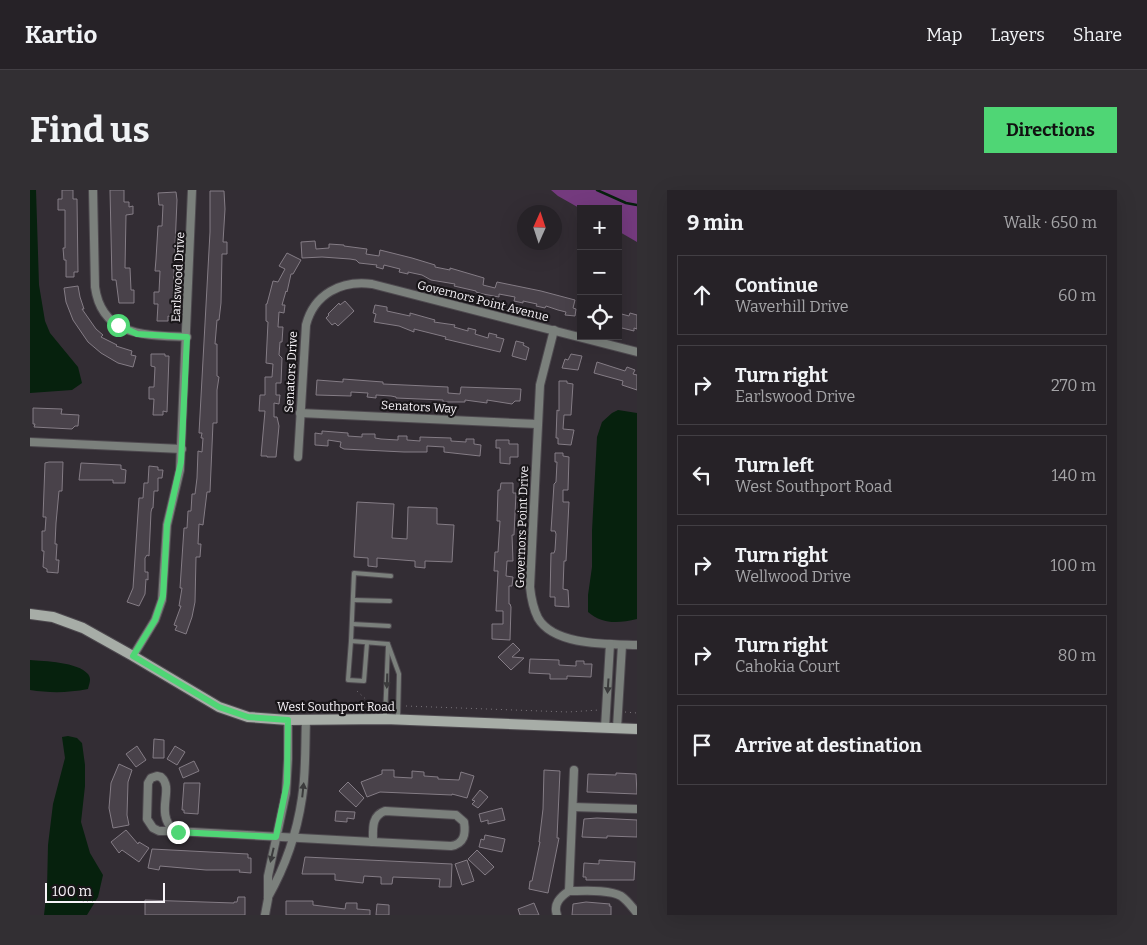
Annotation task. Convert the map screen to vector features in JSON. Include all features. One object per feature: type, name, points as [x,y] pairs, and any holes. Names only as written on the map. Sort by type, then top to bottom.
[{"type":"main road","name":"West Southport Road","points":[[30,614],[68,622],[133,656],[219,707],[248,717],[288,720],[398,719],[637,729]]},
{"type":"street","points":[[93,190],[95,281],[96,293],[103,310],[118,325],[130,332],[143,335],[187,337]]},
{"type":"street","name":"Earlswood Drive","points":[[133,656],[155,620],[162,600],[167,525],[180,473],[192,190]]},
{"type":"street","name":"Governors Point Avenue","points":[[325,294],[333,289],[349,284],[366,284],[637,352]]},
{"type":"street","name":"Senators Drive","points":[[298,457],[305,327],[312,309],[325,294]]},
{"type":"street","name":"Governors Point Drive","points":[[554,330],[540,384],[530,587],[532,600],[538,618],[556,633],[581,642],[637,645]]},
{"type":"street","name":"Senators Way","points":[[300,413],[537,424]]},
{"type":"street","points":[[30,442],[182,449]]},
{"type":"street","points":[[605,728],[610,644]]},
{"type":"street","points":[[617,728],[622,645]]},
{"type":"street","points":[[265,915],[268,899],[268,876],[287,783],[288,720]]},
{"type":"street","points":[[268,899],[278,880],[293,838],[302,798],[306,720]]},
{"type":"street","points":[[569,891],[574,770]]},
{"type":"street","points":[[174,831],[168,825],[165,818],[166,783],[161,777],[152,777],[148,785],[147,819],[153,828],[159,831],[373,842],[455,845],[464,838],[465,825],[463,820],[456,815],[385,811],[378,814],[375,818],[373,842]]},
{"type":"street","points":[[573,807],[637,808]]},
{"type":"street","points":[[557,915],[555,909],[559,898],[569,891],[611,892],[620,895],[637,913]]},
{"type":"lane","points":[[366,643],[364,681],[348,680],[354,573],[391,576]]},
{"type":"lane","points":[[353,600],[390,601]]},
{"type":"lane","points":[[352,624],[389,626]]},
{"type":"lane","points":[[351,641],[388,644]]},
{"type":"lane","points":[[388,644],[399,674],[398,719]]},
{"type":"lane","points":[[385,719],[388,644]]},
{"type":"path","points":[[357,692],[366,701],[378,705]]},
{"type":"path","points":[[405,706],[561,712],[602,710]]},
{"type":"path","points":[[626,712],[637,713]]},
{"type":"shaded area","points":[[30,190],[36,190],[39,285],[45,321],[50,333],[78,367],[82,383],[72,390],[30,393]]},
{"type":"shaded area","points":[[551,190],[637,190],[637,242],[622,233],[622,205],[577,205],[577,207]]},
{"type":"shaded area","points":[[618,410],[637,413],[637,619],[611,622],[599,619],[588,612],[588,595],[592,567],[597,437],[602,422]]},
{"type":"shaded area","points":[[30,660],[60,663],[83,670],[90,678],[88,689],[59,692],[30,690]]},
{"type":"shaded area","points":[[62,737],[77,738],[82,743],[85,786],[81,822],[90,853],[103,875],[98,897],[87,915],[44,915],[47,889],[48,845],[53,804],[65,758]]},
{"type":"building","points":[[62,190],[73,190],[73,199],[77,199],[78,272],[74,272],[74,277],[66,277],[66,260],[64,260],[63,248],[65,248],[65,210],[58,210],[58,199],[62,199]]},
{"type":"building","points":[[110,190],[124,190],[124,202],[129,202],[129,207],[133,206],[133,214],[126,215],[125,268],[130,268],[131,290],[134,290],[134,303],[119,303],[116,280],[112,280]]},
{"type":"building","points":[[210,191],[224,191],[223,242],[227,242],[227,254],[222,254],[221,303],[215,344],[217,344],[217,376],[219,377],[217,423],[213,423],[210,492],[207,492],[203,525],[199,524],[198,544],[201,544],[200,557],[196,557],[195,602],[186,634],[175,630],[177,626],[174,625],[181,606],[179,606],[182,588],[180,588],[184,528],[187,528],[188,511],[191,511],[192,494],[195,494],[198,451],[202,452],[203,438],[201,438],[202,433],[199,433],[210,232]]},
{"type":"building","points":[[176,192],[172,317],[168,316],[168,321],[157,321],[158,304],[154,304],[154,292],[159,292],[160,271],[155,271],[158,226],[162,226],[163,205],[159,205],[158,193]]},
{"type":"building","points":[[315,241],[316,249],[329,248],[329,244],[344,245],[367,249],[366,254],[379,256],[380,250],[435,265],[435,267],[450,270],[450,268],[484,278],[483,285],[495,288],[497,282],[575,300],[573,308],[576,309],[575,316],[565,315],[566,312],[546,306],[545,308],[536,306],[537,304],[514,301],[515,297],[483,294],[454,286],[455,284],[431,280],[422,275],[399,272],[400,269],[384,265],[383,269],[376,267],[377,265],[359,263],[356,260],[350,259],[302,258],[301,242]]},
{"type":"building","points":[[287,253],[301,260],[293,274],[291,274],[282,305],[285,305],[284,313],[279,312],[278,327],[283,327],[279,355],[282,358],[281,383],[276,383],[276,395],[280,395],[279,404],[274,403],[274,417],[277,417],[279,426],[276,457],[267,457],[261,456],[265,411],[259,411],[260,395],[265,395],[265,377],[272,377],[273,364],[266,363],[268,322],[266,321],[266,304],[273,281],[278,282],[285,269],[279,266]]},
{"type":"building","points":[[78,286],[84,309],[82,309],[96,329],[103,335],[101,337],[116,346],[132,351],[131,355],[136,356],[133,367],[118,363],[101,353],[88,342],[73,320],[66,302],[64,288]]},
{"type":"building","points":[[345,301],[354,311],[338,326],[335,323],[332,325],[326,318],[328,314],[339,303],[340,305]]},
{"type":"building","points":[[375,305],[387,307],[387,311],[410,316],[410,313],[435,320],[434,322],[455,325],[454,327],[468,331],[468,328],[476,330],[475,334],[488,338],[489,333],[497,335],[496,337],[504,339],[500,352],[445,339],[446,337],[414,329],[414,332],[399,326],[374,322],[376,314],[373,313]]},
{"type":"building","points":[[630,313],[637,315],[637,329],[634,328],[634,331],[622,328],[622,314],[629,316]]},
{"type":"building","points":[[516,341],[524,343],[523,345],[529,348],[526,360],[512,356]]},
{"type":"building","points":[[151,354],[165,354],[165,356],[169,356],[167,412],[163,411],[163,415],[153,415],[154,399],[149,399],[149,387],[154,387],[155,367],[151,366]]},
{"type":"building","points":[[571,354],[582,356],[578,370],[562,368],[565,359],[568,360]]},
{"type":"building","points":[[597,362],[625,371],[627,367],[635,370],[633,374],[637,375],[637,390],[622,385],[623,381],[594,373]]},
{"type":"building","points":[[343,379],[383,382],[383,384],[448,387],[448,393],[460,394],[461,387],[521,389],[520,401],[515,401],[512,404],[487,400],[487,403],[465,400],[465,402],[443,402],[443,400],[396,398],[376,395],[376,398],[367,397],[368,393],[351,392],[351,396],[316,395],[317,380],[343,382]]},
{"type":"building","points":[[559,381],[567,381],[567,383],[573,384],[571,415],[564,415],[563,429],[574,430],[571,445],[558,444],[558,438],[556,438],[557,410],[559,411]]},
{"type":"building","points":[[33,408],[62,409],[61,414],[79,415],[78,426],[72,429],[34,427]]},
{"type":"building","points":[[322,431],[348,433],[348,436],[362,437],[362,434],[375,434],[375,438],[398,440],[398,436],[407,436],[407,440],[420,441],[420,437],[451,438],[451,441],[466,442],[466,439],[474,439],[474,444],[481,445],[480,456],[444,452],[444,447],[427,446],[427,452],[404,452],[344,449],[340,447],[341,442],[328,440],[328,446],[315,445],[315,433],[322,434]]},
{"type":"building","points":[[496,440],[509,440],[509,444],[518,444],[518,457],[510,457],[510,464],[500,463],[500,448],[496,448]]},
{"type":"building","points":[[555,453],[563,453],[563,456],[569,457],[568,490],[563,490],[563,502],[569,502],[563,589],[568,590],[569,607],[555,606],[555,597],[550,597],[551,553],[554,553],[555,550],[556,534],[555,531],[551,531],[554,484],[556,482],[557,462],[555,462]]},
{"type":"building","points":[[63,462],[62,491],[59,491],[55,544],[57,544],[56,560],[59,560],[58,573],[47,572],[47,569],[43,567],[42,531],[45,531],[46,517],[43,517],[45,463]]},
{"type":"building","points":[[81,463],[121,465],[121,469],[126,470],[125,483],[113,483],[113,480],[79,480]]},
{"type":"building","points":[[149,466],[158,467],[158,470],[163,470],[162,478],[158,478],[158,491],[154,491],[149,556],[147,555],[145,558],[145,572],[148,572],[148,580],[146,579],[145,594],[139,606],[127,602],[133,588],[139,498],[143,498],[144,483],[148,483]]},
{"type":"building","points":[[501,483],[513,483],[513,493],[516,493],[514,535],[512,535],[513,561],[507,561],[506,576],[513,577],[512,586],[509,586],[509,604],[511,607],[510,640],[492,639],[492,624],[503,624],[503,611],[496,611],[498,571],[494,571],[495,552],[498,552],[500,521],[497,521],[498,490],[500,490]]},
{"type":"building","points":[[357,502],[394,504],[392,538],[407,539],[408,507],[437,508],[437,524],[454,525],[452,562],[425,561],[425,568],[415,567],[415,561],[377,558],[377,567],[368,566],[368,558],[354,557]]},
{"type":"building","points":[[513,643],[520,650],[512,657],[524,658],[511,670],[498,657]]},
{"type":"building","points":[[530,659],[559,660],[559,665],[576,666],[576,661],[584,661],[584,664],[592,664],[591,677],[567,676],[567,679],[550,679],[550,674],[529,673]]},
{"type":"building","points":[[154,739],[164,740],[164,758],[153,758]]},
{"type":"building","points":[[137,746],[146,760],[136,767],[126,754]]},
{"type":"building","points":[[175,746],[185,752],[177,765],[167,759]]},
{"type":"building","points":[[194,761],[199,771],[183,778],[179,768]]},
{"type":"building","points":[[119,764],[132,770],[128,782],[127,815],[129,825],[113,828],[109,808],[111,783]]},
{"type":"building","points":[[382,770],[394,770],[394,777],[412,778],[412,771],[424,772],[424,776],[438,777],[438,779],[459,780],[461,772],[474,776],[467,798],[452,794],[380,792],[367,797],[361,782],[382,774]]},
{"type":"building","points":[[544,770],[560,771],[557,838],[559,838],[548,893],[529,889],[540,842]]},
{"type":"building","points":[[616,773],[636,774],[637,794],[587,792],[588,774],[616,775]]},
{"type":"building","points":[[348,782],[364,798],[356,807],[339,791]]},
{"type":"building","points":[[184,783],[200,783],[198,814],[184,813],[184,810],[182,810]]},
{"type":"building","points":[[480,790],[488,797],[478,808],[472,804],[475,801],[472,800]]},
{"type":"building","points":[[502,808],[505,820],[488,824],[488,820],[481,822],[479,814]]},
{"type":"building","points":[[336,811],[355,812],[354,819],[347,818],[347,822],[335,821]]},
{"type":"building","points":[[584,819],[637,820],[637,837],[582,837]]},
{"type":"building","points":[[126,830],[138,844],[139,842],[149,848],[139,862],[122,850],[119,853],[111,842]]},
{"type":"building","points":[[485,835],[505,839],[502,852],[479,847],[481,839],[484,840]]},
{"type":"building","points":[[152,849],[248,854],[248,858],[251,858],[251,873],[239,872],[240,870],[206,870],[160,866],[159,870],[148,868]]},
{"type":"building","points":[[477,850],[494,867],[485,875],[468,859]]},
{"type":"building","points":[[305,857],[452,864],[451,887],[439,887],[440,879],[393,877],[392,884],[381,884],[381,877],[364,876],[363,883],[335,880],[335,874],[302,874]]},
{"type":"building","points":[[467,860],[474,881],[462,885],[455,864]]},
{"type":"building","points":[[599,860],[635,862],[634,880],[586,880],[586,877],[583,877],[584,863],[599,864]]},
{"type":"building","points":[[238,897],[245,897],[245,915],[145,915],[145,900],[234,903],[237,902]]},
{"type":"building","points":[[286,901],[313,901],[313,905],[345,909],[346,903],[357,903],[357,909],[370,910],[370,915],[286,915]]},
{"type":"building","points":[[586,902],[610,904],[611,915],[572,915],[573,904]]},
{"type":"building","points":[[534,903],[539,915],[520,915],[518,909]]},
{"type":"building","points":[[377,904],[389,905],[389,915],[376,915]]},
{"type":"waterway","points":[[597,190],[626,203],[637,205]]},
{"type":"route","points":[[118,325],[137,334],[187,337],[180,473],[167,525],[163,596],[155,620],[133,656],[219,707],[248,717],[288,720],[287,783],[276,837],[178,832]]}]
